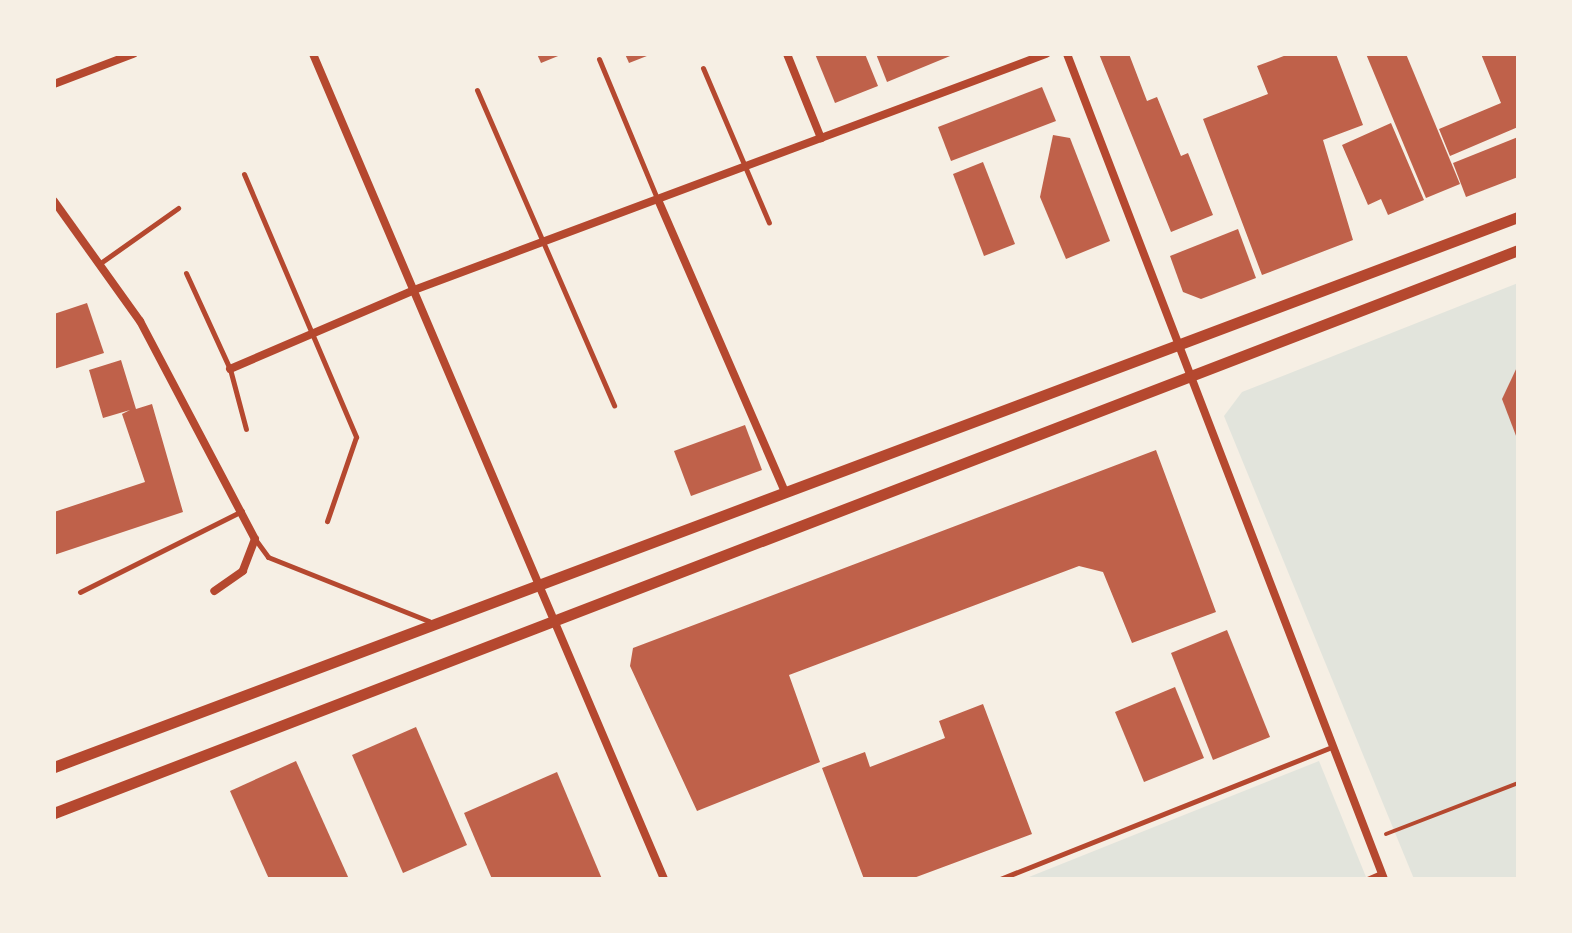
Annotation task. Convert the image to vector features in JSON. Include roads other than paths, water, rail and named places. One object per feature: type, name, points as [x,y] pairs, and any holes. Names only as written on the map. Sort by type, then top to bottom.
[{"type":"street","points":[[54,84],[133,54]]},
{"type":"street","points":[[313,54],[664,879]]},
{"type":"street","points":[[787,54],[821,138]]},
{"type":"street","points":[[230,369],[414,290],[659,202],[744,165],[1046,54]]},
{"type":"street","points":[[1067,54],[1180,340],[1189,374],[1383,876]]},
{"type":"street","points":[[54,201],[140,321],[243,510],[255,539],[243,571],[214,591]]},
{"type":"street","points":[[659,202],[784,489]]},
{"type":"street","points":[[54,767],[429,621],[1518,217]]},
{"type":"street","points":[[54,813],[1518,250]]},
{"type":"lane","points":[[599,59],[659,202]]},
{"type":"lane","points":[[703,68],[769,223]]},
{"type":"lane","points":[[477,90],[614,405]]},
{"type":"lane","points":[[244,174],[316,332],[356,437],[327,521]]},
{"type":"lane","points":[[99,264],[178,208]]},
{"type":"lane","points":[[186,273],[230,369],[246,429]]},
{"type":"lane","points":[[80,592],[243,510]]},
{"type":"lane","points":[[255,539],[268,557],[429,621]]},
{"type":"lane","points":[[1000,879],[1332,747]]},
{"type":"lane","points":[[1367,879],[1383,876]]}]
